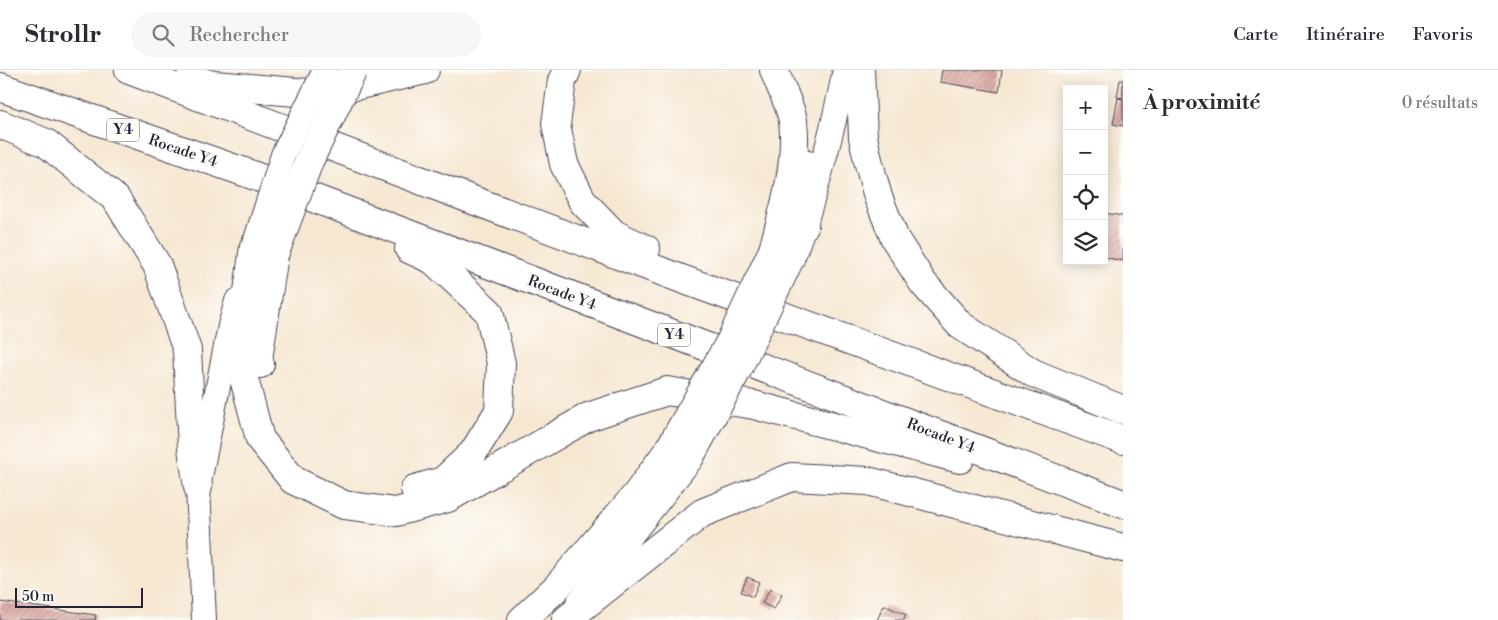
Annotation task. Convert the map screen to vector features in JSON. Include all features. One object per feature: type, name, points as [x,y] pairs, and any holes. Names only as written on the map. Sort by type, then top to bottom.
[{"type":"highway","points":[[129,70],[669,275],[1123,440]]},
{"type":"highway","points":[[155,70],[214,85],[319,94],[425,70]]},
{"type":"highway","points":[[353,70],[264,251],[239,360],[260,439],[294,480],[344,505],[396,512],[448,498],[588,417],[667,391],[754,405],[1112,500]]},
{"type":"highway","points":[[568,70],[562,81],[556,124],[564,164],[583,202],[614,234],[789,318]]},
{"type":"highway","points":[[522,620],[556,588],[636,495],[680,453],[731,340],[782,254],[786,203],[793,166],[793,120],[774,70]]},
{"type":"highway","points":[[791,70],[807,120],[808,156],[804,226]]},
{"type":"highway","points":[[860,70],[863,137],[878,196],[895,239],[923,283],[960,325],[1033,373],[1123,410]]},
{"type":"highway","name":"Rocade Y4","points":[[0,87],[247,173],[1112,500]]},
{"type":"highway","points":[[0,124],[46,143],[116,199],[157,264],[187,350],[192,448],[198,487]]},
{"type":"highway","points":[[247,173],[433,260],[488,312],[502,364],[499,411],[473,453],[443,481],[394,495],[348,490],[304,468],[276,429],[258,359],[264,251]]},
{"type":"highway","points":[[565,620],[702,513],[792,477],[868,481],[1123,548]]},
{"type":"main road","points":[[204,620],[198,487],[230,326],[264,251],[283,156],[325,70]]},
{"type":"main road","points":[[782,254],[804,226],[832,131],[845,70]]},
{"type":"main road","points":[[565,620],[680,453]]},
{"type":"building","points":[[942,70],[1002,70],[999,92],[940,82]]},
{"type":"building","points":[[1120,80],[1123,80],[1123,98],[1117,97]]},
{"type":"building","points":[[1118,98],[1123,99],[1123,126],[1113,124]]},
{"type":"building","points":[[1108,214],[1123,216],[1123,261],[1108,258]]},
{"type":"building","points":[[747,577],[759,582],[753,597],[741,592]]},
{"type":"building","points":[[770,589],[782,595],[774,609],[762,603]]},
{"type":"building","points":[[0,602],[96,615],[95,620],[0,620]]},
{"type":"building","points":[[884,605],[906,615],[904,620],[877,620]]}]
